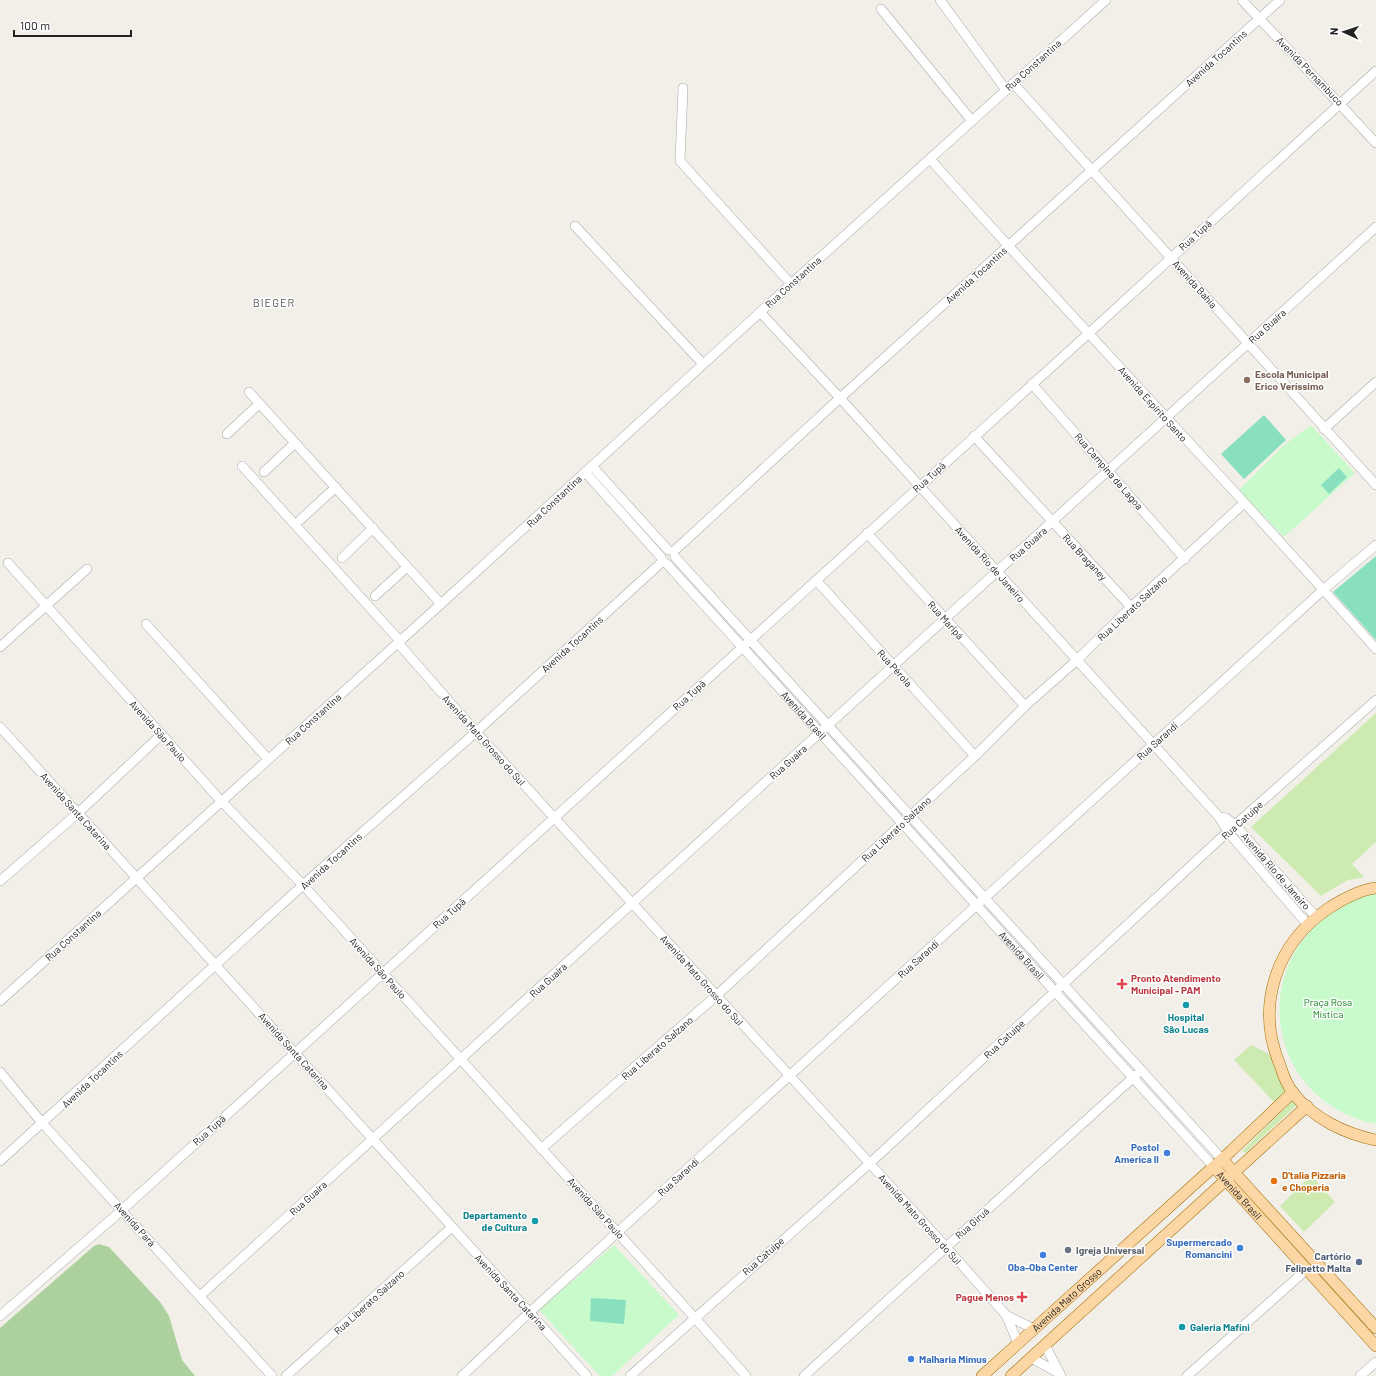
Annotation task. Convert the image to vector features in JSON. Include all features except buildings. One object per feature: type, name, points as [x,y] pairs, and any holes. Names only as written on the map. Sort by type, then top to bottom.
[{"type":"main road","points":[[1376,888],[1368,889],[1342,900],[1316,917],[1294,940],[1284,956],[1272,983],[1269,1013],[1270,1033],[1276,1057],[1293,1092],[1317,1116],[1355,1135],[1376,1140]]},
{"type":"main road","name":"Avenida Mato Grosso","points":[[982,1376],[1218,1163],[1293,1092]]},
{"type":"main road","name":"Avenida Mato Grosso","points":[[1011,1376],[1225,1179],[1307,1106]]},
{"type":"main road","name":"Avenida Brasil","points":[[1218,1163],[1234,1172],[1376,1328]]},
{"type":"main road","name":"Avenida Brasil","points":[[1218,1163],[1225,1179],[1376,1346]]},
{"type":"street","points":[[940,0],[1006,90]]},
{"type":"street","name":"Rua Constantina","points":[[0,1001],[441,604],[760,312],[1106,0]]},
{"type":"street","name":"Avenida Pernambuco","points":[[1242,0],[1340,103],[1376,144]]},
{"type":"street","name":"Avenida Tocantins","points":[[0,1162],[44,1124],[303,885],[476,732],[664,561],[663,552],[672,553],[840,398],[1280,0]]},
{"type":"street","points":[[881,9],[972,121]]},
{"type":"street","name":"Rua Tupã","points":[[0,1316],[122,1210],[1376,71]]},
{"type":"street","name":"Avenida Bahia","points":[[1013,83],[1376,485]]},
{"type":"street","points":[[682,88],[680,161],[791,284]]},
{"type":"street","name":"Avenida Espírito Santo","points":[[930,159],[1008,246],[1324,589],[1376,649]]},
{"type":"street","points":[[575,226],[703,364]]},
{"type":"street","name":"Rua Guaíra","points":[[200,1296],[1376,227]]},
{"type":"street","name":"Avenida Rio de Janeiro","points":[[760,312],[840,398],[1076,661],[1219,817],[1228,832],[1308,924]]},
{"type":"street","points":[[1324,429],[1376,382]]},
{"type":"street","name":"Rua Campina da Lagoa","points":[[1032,384],[1185,559]]},
{"type":"street","points":[[249,392],[441,604]]},
{"type":"street","points":[[227,434],[259,404]]},
{"type":"street","name":"Rua Braganey","points":[[974,436],[1131,606]]},
{"type":"street","points":[[264,472],[295,443]]},
{"type":"street","name":"Avenida Mato Grosso do Sul","points":[[242,466],[399,642],[476,732],[946,1247],[1006,1316]]},
{"type":"street","name":"Avenida Brasil","points":[[592,466],[1141,1070],[1218,1163]]},
{"type":"street","name":"Avenida Brasil","points":[[585,472],[1133,1078],[1218,1163]]},
{"type":"street","points":[[300,520],[336,487]]},
{"type":"street","name":"Rua Liberato Salzano","points":[[541,1149],[716,996],[975,756],[1025,706],[1076,661],[1131,606],[1185,559],[1244,503]]},
{"type":"street","points":[[342,558],[373,528]]},
{"type":"street","name":"Rua Maripá","points":[[867,533],[1025,706]]},
{"type":"street","name":"Rua Sarandí","points":[[462,1376],[530,1312],[1324,589],[1376,545]]},
{"type":"street","name":"Avenida São Paulo","points":[[8,563],[222,802],[303,885],[460,1060],[618,1232],[746,1376]]},
{"type":"street","points":[[375,596],[407,567]]},
{"type":"street","points":[[0,647],[87,569]]},
{"type":"street","name":"Rua Pérola","points":[[816,580],[975,756]]},
{"type":"street","points":[[146,624],[268,759]]},
{"type":"street","name":"Rua Catuípe","points":[[630,1376],[694,1317],[869,1164],[1235,825],[1376,700]]},
{"type":"street","name":"Avenida Santa Catarina","points":[[0,727],[587,1376]]},
{"type":"street","points":[[0,880],[78,813],[161,734]]},
{"type":"street","points":[[1219,817],[1226,818],[1235,825]]},
{"type":"street","name":"Avenida Rio de Janeiro","points":[[1235,825],[1316,917]]},
{"type":"street","name":"Rua Giruá","points":[[804,1376],[1141,1070]]},
{"type":"street","name":"Avenida Pará","points":[[0,1072],[44,1124],[272,1376]]},
{"type":"street","name":"Rua Liberato Salzano","points":[[286,1376],[452,1227]]},
{"type":"street","points":[[1188,1376],[1306,1270]]},
{"type":"street","points":[[1006,1316],[1034,1329]]},
{"type":"street","points":[[1006,1316],[1018,1343]]},
{"type":"street","points":[[1045,1345],[1059,1374]]},
{"type":"street","points":[[1031,1358],[1059,1374]]},
{"type":"street","points":[[1360,1376],[1376,1362]]},
{"type":"green space","points":[[1264,415],[1286,440],[1244,479],[1221,454]]},
{"type":"green space","points":[[1311,425],[1355,473],[1284,537],[1239,490],[1282,447]]},
{"type":"green space","points":[[1339,468],[1347,477],[1329,494],[1321,485]]},
{"type":"green space","points":[[1376,556],[1376,640],[1333,592]]},
{"type":"green space","points":[[1376,713],[1376,842],[1352,864],[1364,877],[1348,880],[1321,896],[1251,827]]},
{"type":"green space","name":"Praça Rosa Mística","points":[[1376,891],[1376,1124],[1342,1112],[1315,1093],[1295,1068],[1283,1039],[1280,1007],[1285,976],[1299,945],[1323,918],[1339,904],[1352,898]]},
{"type":"green space","points":[[1251,1045],[1269,1054],[1283,1081],[1285,1087],[1284,1094],[1275,1103],[1234,1060]]},
{"type":"green space","points":[[1294,1099],[1298,1104],[1245,1153],[1242,1151]]},
{"type":"green space","points":[[1311,1175],[1335,1202],[1304,1232],[1280,1206]]},
{"type":"green space","points":[[99,1244],[109,1247],[160,1302],[169,1316],[182,1360],[195,1376],[0,1376],[0,1328],[94,1246]]},
{"type":"green space","points":[[614,1245],[679,1315],[612,1376],[600,1376],[539,1310]]},
{"type":"green space","points":[[591,1298],[626,1300],[624,1324],[590,1321]]},
{"type":"place","name":"Escola Municipal Erico Veríssimo","points":[[1247,380]]},
{"type":"place","name":"Pronto Atendimento Municipal - PAM","points":[[1122,984]]},
{"type":"place","name":"Hospital São Lucas","points":[[1186,1005]]},
{"type":"place","name":"Postol America II","points":[[1167,1153]]},
{"type":"place","name":"D'talia Pizzaria e Choperia","points":[[1274,1181]]},
{"type":"place","name":"Departamento de Cultura","points":[[535,1221]]},
{"type":"place","name":"Supermercado Romancini","points":[[1240,1248]]},
{"type":"place","name":"Igreja Universal","points":[[1068,1250]]},
{"type":"place","name":"Oba-Oba Center","points":[[1043,1255]]},
{"type":"place","name":"Cartório Felipetto Malta","points":[[1359,1262]]},
{"type":"place","name":"Pague Menos","points":[[1022,1297]]},
{"type":"place","name":"Galeria Mafini","points":[[1182,1327]]},
{"type":"place","name":"Malharia Mimus","points":[[911,1359]]},
{"type":"district","name":"BIEGER","points":[[274,302]]}]
